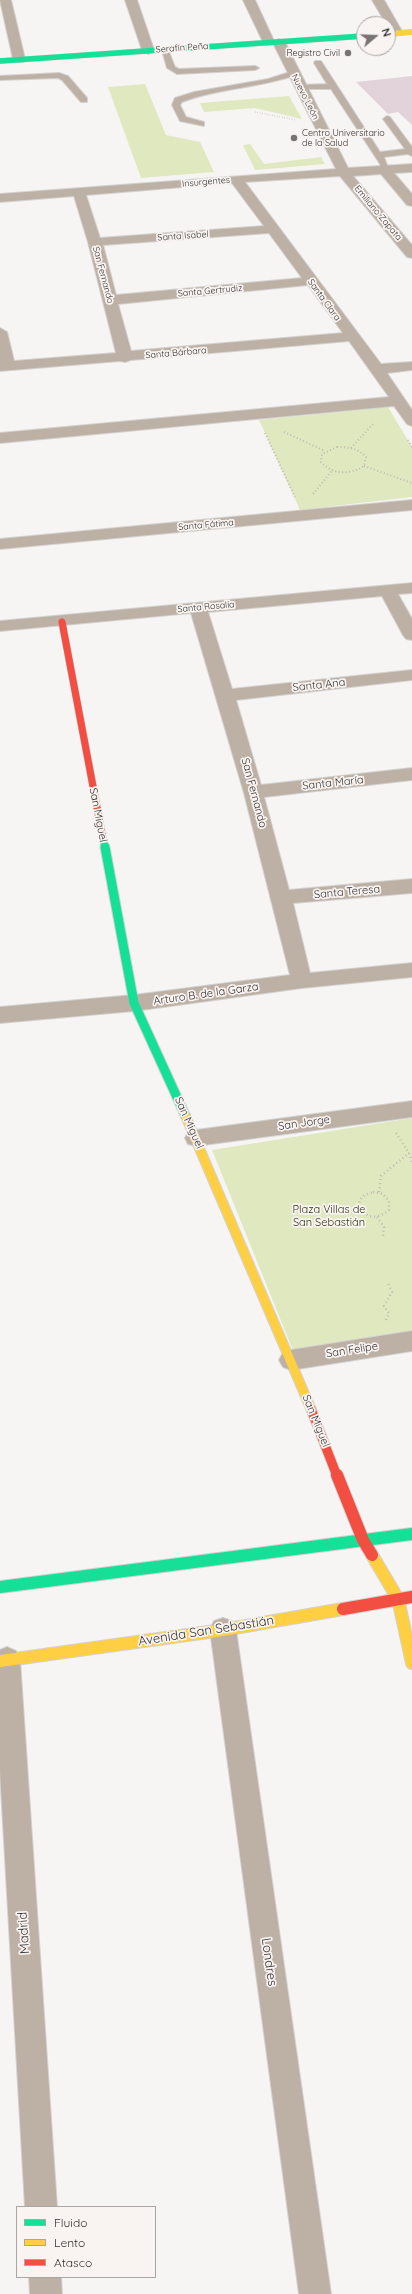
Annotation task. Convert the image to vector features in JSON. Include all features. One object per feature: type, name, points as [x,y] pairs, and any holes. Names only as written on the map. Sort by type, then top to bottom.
[{"type":"street","points":[[4,0],[19,59]]},
{"type":"street","points":[[131,0],[148,50]]},
{"type":"street","name":"Nuevo León","points":[[249,0],[301,87],[344,172]]},
{"type":"street","points":[[378,0],[385,16]]},
{"type":"street","points":[[396,34],[412,32]]},
{"type":"street","name":"Serafín Peña","points":[[0,61],[356,37]]},
{"type":"street","name":"Insurgentes","points":[[0,198],[236,179],[412,168]]},
{"type":"street","points":[[385,170],[412,202]]},
{"type":"street","name":"Emiliano Zapata","points":[[344,172],[412,254]]},
{"type":"street","name":"Santa Clara","points":[[236,179],[351,338],[377,369],[412,421]]},
{"type":"street","name":"San Fernando","points":[[79,192],[111,300],[125,358]]},
{"type":"street","name":"Santa Isabel","points":[[94,242],[271,229]]},
{"type":"street","name":"Santa Gertrudiz","points":[[111,300],[310,281]]},
{"type":"street","points":[[0,332],[4,367]]},
{"type":"street","name":"Santa Bárbara","points":[[4,367],[351,338]]},
{"type":"street","points":[[377,369],[412,366]]},
{"type":"street","points":[[0,438],[398,401]]},
{"type":"street","name":"Santa Fátima","points":[[0,544],[412,505]]},
{"type":"street","name":"Santa Rosalía","points":[[0,626],[62,622],[412,588]]},
{"type":"street","points":[[388,591],[412,636]]},
{"type":"street","name":"San Fernando","points":[[198,608],[226,695],[282,897],[302,981]]},
{"type":"street","name":"San Miguel","points":[[62,622],[134,1003],[196,1138],[291,1360],[364,1540],[398,1599],[412,1663]]},
{"type":"street","name":"Santa Ana","points":[[226,695],[412,675]]},
{"type":"street","name":"Santa María","points":[[253,792],[412,774]]},
{"type":"street","name":"Santa Teresa","points":[[282,897],[412,886]]},
{"type":"street","name":"Arturo B. de la Garza","points":[[0,1015],[134,1003],[302,981],[412,970]]},
{"type":"street","name":"San Jorge","points":[[196,1138],[412,1109]]},
{"type":"street","name":"San Felipe","points":[[291,1360],[401,1342]]},
{"type":"street","points":[[0,1587],[174,1566],[412,1534]]},
{"type":"street","name":"Avenida San Sebastián","points":[[4,1660],[223,1630],[412,1597]]},
{"type":"street","name":"Londres","points":[[223,1630],[315,2294]]},
{"type":"street","name":"Madrid","points":[[4,1660],[41,2206]]},
{"type":"street","points":[[45,2278],[46,2294]]},
{"type":"lane","points":[[164,49],[171,68],[177,72],[255,68]]},
{"type":"lane","points":[[318,63],[384,164],[385,170]]},
{"type":"lane","points":[[201,124],[183,119],[176,105],[178,100],[194,94],[270,81],[293,73]]},
{"type":"lane","points":[[0,78],[59,75],[65,78],[84,100]]},
{"type":"lane","points":[[301,87],[332,86]]},
{"type":"lane","points":[[378,155],[410,152],[387,119]]},
{"type":"path","points":[[255,112],[298,121]]},
{"type":"path","points":[[351,448],[378,418]]},
{"type":"path","points":[[262,427],[297,503]]},
{"type":"path","points":[[279,429],[325,451]]},
{"type":"path","points":[[364,466],[366,457],[363,453],[351,448],[337,447],[325,451],[322,454],[321,462],[332,471],[347,472],[364,466],[412,483]]},
{"type":"path","points":[[310,499],[332,471]]},
{"type":"path","points":[[383,1112],[409,1153],[412,1162]]},
{"type":"path","points":[[379,1192],[381,1176],[409,1153]]},
{"type":"path","points":[[379,1192],[387,1197],[390,1205],[386,1213],[377,1217],[367,1216],[360,1210],[358,1206],[360,1198],[364,1194],[379,1192]]},
{"type":"path","points":[[377,1217],[384,1227],[383,1236]]},
{"type":"path","points":[[388,1283],[392,1292],[385,1302],[384,1306],[389,1313],[384,1322],[401,1342]]},
{"type":"green space","points":[[145,84],[166,135],[200,142],[214,172],[141,178],[108,87]]},
{"type":"green space","points":[[289,96],[302,119],[255,108],[204,112],[200,103]]},
{"type":"green space","points":[[250,144],[264,164],[321,157],[325,164],[255,170],[243,145]]},
{"type":"green space","points":[[388,407],[412,447],[412,497],[300,510],[259,420]]},
{"type":"green space","name":"Plaza Villas de San Sebastián","points":[[412,1118],[412,1336],[294,1353],[212,1150]]},
{"type":"building","points":[[412,76],[412,125],[398,112],[388,114],[356,82]]},
{"type":"traffic: fast","points":[[0,61],[356,37]]},
{"type":"traffic: fast","points":[[102,834],[134,1003],[186,1117]]},
{"type":"traffic: fast","points":[[0,1587],[412,1534]]},
{"type":"traffic: slow","points":[[396,33],[412,32]]},
{"type":"traffic: slow","points":[[186,1117],[311,1409]]},
{"type":"traffic: slow","points":[[372,1555],[398,1599],[412,1663]]},
{"type":"traffic: slow","points":[[0,1661],[223,1630],[343,1609]]},
{"type":"traffic: jam","points":[[62,622],[102,834]]},
{"type":"traffic: jam","points":[[311,1409],[363,1540],[372,1555]]},
{"type":"traffic: jam","points":[[343,1609],[412,1597]]},
{"type":"place","name":"Registro Civil","points":[[348,53]]},
{"type":"place","name":"Centro Universitario de la Salud","points":[[294,138]]}]
